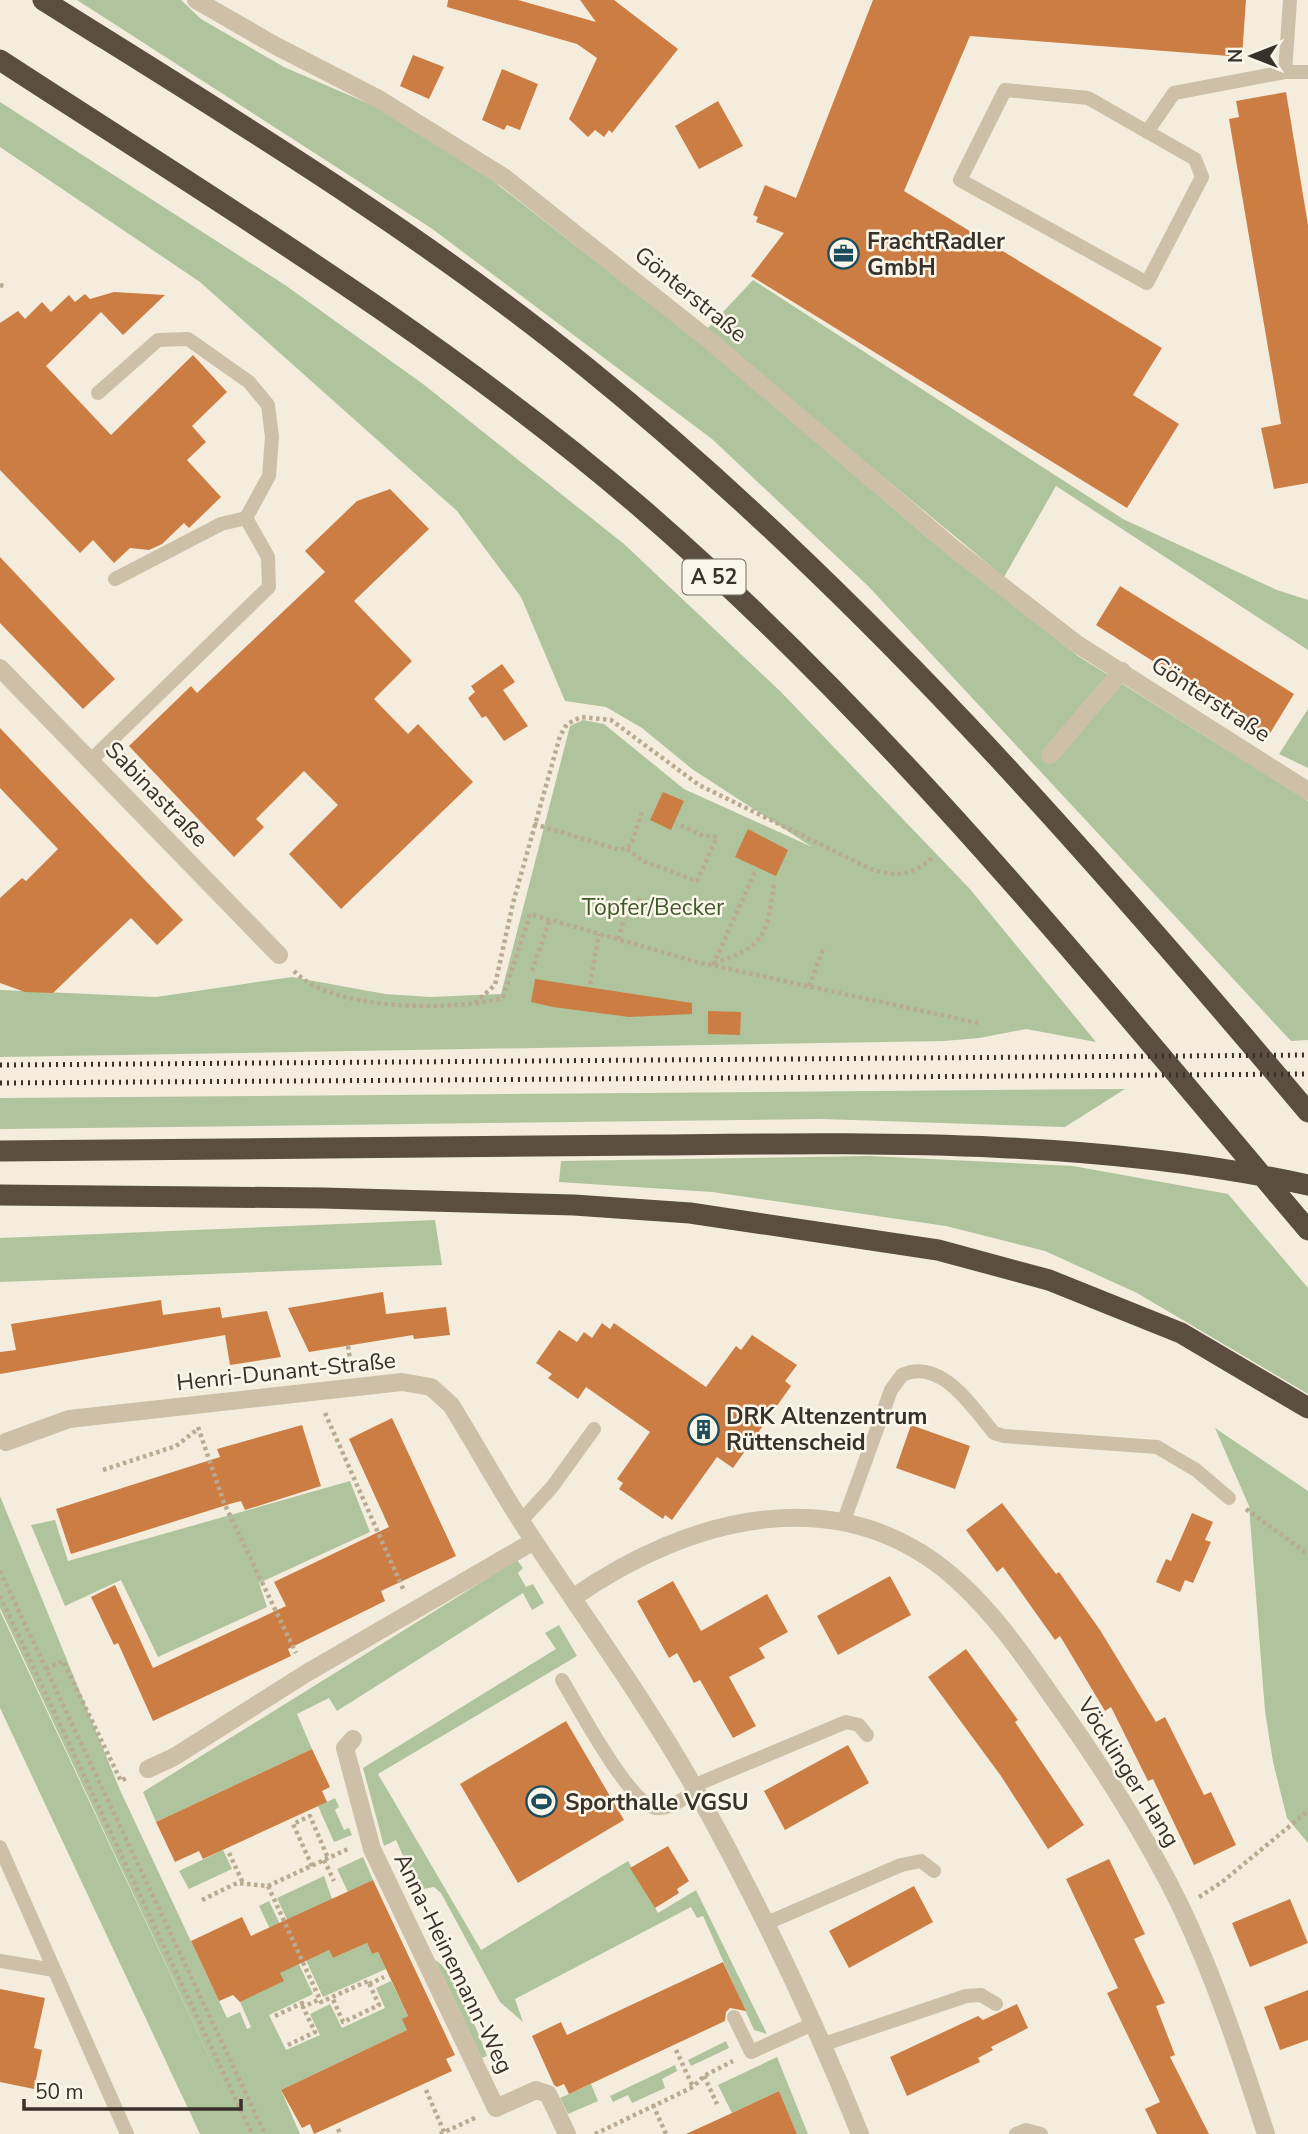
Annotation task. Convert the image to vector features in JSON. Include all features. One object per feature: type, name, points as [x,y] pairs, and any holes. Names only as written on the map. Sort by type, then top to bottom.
[{"type":"highway","points":[[43,0],[408,233],[584,365],[718,479],[855,607],[951,706],[1182,962],[1308,1112]]},
{"type":"highway","name":"A 52","points":[[0,60],[382,308],[534,422],[640,508],[801,658],[1009,877],[1308,1230]]},
{"type":"highway","points":[[0,1151],[917,1143],[1087,1151],[1210,1166],[1308,1185]]},
{"type":"highway","points":[[0,1195],[323,1198],[574,1205],[690,1213],[938,1250],[1049,1280],[1181,1333],[1308,1408]]},
{"type":"street","name":"Gönterstraße","points":[[197,0],[276,46],[377,98],[505,178],[709,340],[953,548],[1077,644],[1308,791]]},
{"type":"street","name":"Sabinastraße","points":[[0,668],[279,955]]},
{"type":"street","name":"Gönterstraße","points":[[1050,755],[1122,671]]},
{"type":"street","name":"Henri-Dunant-Straße","points":[[6,1442],[69,1419],[402,1382],[432,1387],[451,1405],[534,1541],[574,1597],[694,1789],[767,1923],[815,2023],[860,2134]]},
{"type":"street","name":"Vöcklinger Hang","points":[[574,1597],[605,1576],[673,1542],[728,1523],[786,1517],[843,1522],[904,1545],[941,1567],[971,1593],[1016,1648],[1128,1810],[1181,1908],[1242,2063],[1266,2134]]},
{"type":"street","points":[[148,1769],[174,1757],[305,1674],[534,1541]]},
{"type":"street","name":"Anna-Heinemann-Weg","points":[[353,1739],[345,1748],[369,1839],[496,2108],[536,2090],[548,2094],[567,2134]]},
{"type":"lane","points":[[1285,72],[1290,0]]},
{"type":"lane","points":[[1147,132],[1174,93],[1285,72],[1308,72]]},
{"type":"lane","points":[[1005,90],[1088,99],[1147,132],[1195,159],[1202,177],[1147,283],[960,180],[1005,90]]},
{"type":"lane","points":[[98,393],[158,340],[188,339],[249,382],[268,405],[272,437],[269,476],[246,518],[221,524],[115,579]]},
{"type":"lane","points":[[90,761],[269,587],[268,557],[246,518]]},
{"type":"lane","points":[[843,1522],[891,1390],[902,1375],[918,1371],[944,1379],[994,1433],[1004,1436],[1157,1447],[1196,1471],[1229,1497]]},
{"type":"lane","points":[[522,1521],[552,1487],[594,1429]]},
{"type":"lane","points":[[562,1680],[626,1786],[644,1802],[656,1808],[668,1807],[694,1789],[846,1722],[859,1725],[867,1735]]},
{"type":"lane","points":[[0,1847],[127,2134]]},
{"type":"lane","points":[[767,1923],[901,1865],[921,1861],[934,1871]]},
{"type":"lane","points":[[0,1961],[54,1970]]},
{"type":"lane","points":[[824,2044],[966,1996],[981,1995],[996,2004]]},
{"type":"lane","points":[[734,2017],[751,2052],[815,2023]]},
{"type":"lane","points":[[1016,2134],[1026,2130],[1041,2134]]},
{"type":"path","points":[[471,1005],[495,985],[555,749],[567,724],[581,717],[601,717],[624,727],[699,785],[866,866],[890,874],[907,874],[917,871],[933,858]]},
{"type":"path","points":[[627,849],[643,809]]},
{"type":"path","points":[[534,824],[620,850],[627,849],[643,861],[697,881],[717,837],[701,835],[678,824]]},
{"type":"path","points":[[713,965],[755,872]]},
{"type":"path","points":[[713,965],[743,954],[756,944],[768,923],[774,884]]},
{"type":"path","points":[[618,939],[627,909],[635,909],[640,898]]},
{"type":"path","points":[[279,955],[304,982],[318,988],[384,1004],[471,1005],[503,997],[530,914],[713,965],[978,1023]]},
{"type":"path","points":[[532,971],[550,919]]},
{"type":"path","points":[[590,984],[599,934]]},
{"type":"path","points":[[809,986],[824,947]]},
{"type":"path","points":[[316,1392],[412,1611]]},
{"type":"path","points":[[191,1406],[224,1503],[305,1674]]},
{"type":"path","points":[[103,1470],[176,1446],[199,1428]]},
{"type":"path","points":[[1229,1497],[1308,1554]]},
{"type":"path","points":[[0,1571],[265,2134]]},
{"type":"path","points":[[0,1596],[252,2134]]},
{"type":"path","points":[[46,1669],[63,1661],[121,1781],[148,1769]]},
{"type":"path","points":[[1181,1908],[1222,1882],[1308,1811]]},
{"type":"path","points":[[312,1866],[293,1824],[310,1816],[334,1881]]},
{"type":"path","name":"Anna-Heinemann-Weg","points":[[202,1900],[237,1884],[268,1886],[369,1839]]},
{"type":"path","points":[[229,1853],[243,1884]]},
{"type":"path","points":[[268,1886],[321,2002],[332,1997],[368,1981],[379,2005],[343,2022],[332,1997]]},
{"type":"path","points":[[369,1984],[384,1977]]},
{"type":"path","points":[[303,2007],[320,1999]]},
{"type":"path","points":[[275,2015],[302,2004],[315,2032],[288,2045]]},
{"type":"path","points":[[676,2050],[693,2087]]},
{"type":"path","points":[[595,2134],[693,2087],[704,2076],[751,2052]]},
{"type":"path","points":[[704,2076],[717,2104]]},
{"type":"path","points":[[426,2090],[442,2133]]},
{"type":"path","points":[[653,2105],[666,2134]]},
{"type":"path","name":"Anna-Heinemann-Weg","points":[[442,2133],[496,2108]]},
{"type":"green space","points":[[77,0],[181,0],[201,19],[284,67],[374,106],[483,173],[705,347],[930,540],[1078,656],[1308,801],[1308,1040],[1291,1041],[868,586],[712,439],[431,228]]},
{"type":"green space","name":"Töpfer/Becker","points":[[0,102],[285,285],[423,384],[624,544],[780,691],[969,888],[1096,1042],[1026,1029],[944,1041],[0,1057],[0,990],[156,997],[292,977],[385,994],[430,997],[501,994],[570,726],[583,720],[604,724],[684,789],[812,847],[692,769],[642,728],[606,707],[565,701],[521,597],[457,511],[200,282],[0,147]]},
{"type":"green space","points":[[753,280],[1123,519],[1277,590],[1308,600],[1308,650],[1056,486],[1004,577],[706,330]]},
{"type":"green space","points":[[1308,709],[1308,768],[1279,754]]},
{"type":"green space","points":[[1125,1089],[1065,1127],[822,1119],[0,1129],[0,1098]]},
{"type":"green space","points":[[870,1156],[1073,1166],[1228,1194],[1308,1288],[1308,1394],[1137,1293],[1045,1251],[946,1226],[712,1192],[559,1182],[561,1161]]},
{"type":"green space","points":[[435,1220],[442,1265],[0,1282],[0,1238]]},
{"type":"green space","points":[[1215,1428],[1308,1491],[1308,1843],[1287,1818],[1273,1762],[1265,1711],[1249,1506]]},
{"type":"green space","points":[[350,1481],[370,1532],[259,1583],[267,1607],[158,1657],[121,1580],[65,1606],[31,1525],[55,1520],[68,1561]]},
{"type":"green space","points":[[0,1496],[120,1790],[227,2018],[240,2012],[247,2029],[251,2027],[240,2002],[286,1963],[259,1906],[269,1901],[313,1994],[269,2015],[286,2050],[320,2035],[310,2014],[330,2004],[342,2028],[385,2008],[376,1988],[391,1981],[408,2016],[407,2030],[281,2090],[300,2134],[200,2134],[0,1708],[0,1611],[235,2112],[0,1608]]},
{"type":"green space","points":[[517,1560],[523,1568],[518,1573],[526,1587],[533,1584],[544,1603],[532,1610],[523,1593],[337,1711],[329,1698],[297,1714],[312,1749],[156,1822],[143,1792]]},
{"type":"green space","points":[[559,1625],[577,1656],[378,1774],[481,1950],[628,1861],[658,1913],[696,1890],[767,2034],[754,2030],[703,1916],[697,1918],[691,1907],[515,1999],[523,2022],[500,2002],[441,1893],[434,1887],[418,1890],[396,1840],[384,1846],[363,1768],[556,1649],[545,1633]]},
{"type":"green space","points":[[335,1798],[339,1807],[335,1810],[344,1830],[349,1828],[352,1835],[334,1842],[318,1806]]},
{"type":"green space","points":[[223,1850],[232,1869],[189,1889],[179,1871]]},
{"type":"green space","points":[[363,1857],[373,1880],[348,1892],[337,1869]]},
{"type":"green space","points":[[324,1876],[332,1899],[329,1950],[333,1958],[367,1943],[372,1954],[378,1952],[386,1969],[323,1997],[277,1898]]},
{"type":"green space","points":[[435,1960],[442,1965],[457,1988],[487,2056],[482,2058]]},
{"type":"green space","points":[[726,2041],[729,2048],[691,2066],[688,2060]]},
{"type":"green space","points":[[777,2057],[808,2134],[797,2134],[779,2091],[732,2113],[718,2085]]},
{"type":"green space","points":[[675,2065],[677,2071],[662,2079],[665,2088],[632,2103],[628,2095],[613,2102],[610,2096]]},
{"type":"green space","points":[[591,2084],[598,2101],[568,2114],[560,2098]]},
{"type":"building","points":[[448,0],[518,0],[596,22],[580,0],[614,0],[678,49],[612,133],[609,130],[604,137],[595,130],[588,137],[569,119],[597,58],[577,44],[447,7]]},
{"type":"building","points":[[873,0],[1246,0],[1242,57],[970,36],[904,191],[1162,348],[1133,395],[1179,424],[1127,508],[751,276],[784,233],[756,222],[758,217],[753,215],[765,185],[796,198]]},
{"type":"building","points":[[413,55],[444,67],[429,99],[400,86]]},
{"type":"building","points":[[502,69],[538,84],[520,130],[507,125],[504,130],[482,120]]},
{"type":"building","points":[[1286,92],[1308,225],[1308,483],[1274,489],[1261,428],[1281,424],[1229,119],[1239,117],[1236,101]]},
{"type":"building","points":[[718,101],[743,146],[699,169],[675,126]]},
{"type":"building","points":[[114,292],[165,295],[123,335],[101,312],[46,366],[111,435],[193,355],[227,392],[192,426],[206,442],[187,460],[221,497],[189,528],[184,523],[162,544],[149,550],[130,548],[114,563],[93,540],[80,553],[0,470],[0,323],[18,311],[25,319],[42,302],[51,312],[69,295],[75,302],[85,294],[90,299]]},
{"type":"building","points":[[390,489],[429,529],[354,601],[412,661],[374,699],[408,734],[418,724],[473,782],[341,909],[289,854],[338,805],[304,771],[256,819],[264,827],[234,857],[129,746],[191,686],[197,693],[325,572],[305,551],[357,501]]},
{"type":"building","points":[[0,557],[115,679],[83,709],[0,623]]},
{"type":"building","points":[[1120,586],[1294,694],[1269,735],[1096,625]]},
{"type":"building","points":[[502,664],[515,682],[503,690],[528,726],[504,741],[486,716],[482,718],[468,698],[475,692],[471,686]]},
{"type":"building","points":[[0,728],[183,920],[157,945],[131,918],[53,993],[25,992],[0,983],[0,898],[22,878],[26,881],[58,849],[0,788]]},
{"type":"building","points":[[663,792],[684,801],[671,830],[650,820]]},
{"type":"building","points":[[748,829],[788,850],[776,876],[735,857]]},
{"type":"building","points":[[535,979],[692,1003],[692,1014],[629,1017],[553,1007],[531,1002]]},
{"type":"building","points":[[708,1011],[741,1012],[740,1035],[708,1034]]},
{"type":"building","points":[[383,1292],[386,1314],[446,1307],[450,1335],[414,1339],[413,1335],[309,1352],[288,1308]]},
{"type":"building","points":[[161,1300],[163,1315],[220,1307],[222,1318],[267,1311],[281,1357],[230,1365],[225,1335],[0,1374],[0,1352],[16,1350],[11,1324]]},
{"type":"building","name":"DRK Altenzentrum Rüttenscheid","points":[[602,1323],[610,1329],[614,1323],[706,1387],[736,1346],[741,1350],[752,1335],[797,1365],[785,1381],[791,1386],[733,1468],[717,1457],[672,1520],[665,1515],[663,1519],[619,1489],[623,1483],[617,1479],[650,1432],[586,1387],[578,1399],[548,1378],[552,1374],[536,1363],[559,1330],[577,1342],[584,1332],[592,1338]]},
{"type":"building","points":[[392,1418],[456,1556],[381,1591],[385,1601],[288,1649],[291,1656],[153,1721],[118,1643],[114,1645],[91,1597],[115,1585],[153,1668],[286,1606],[274,1582],[389,1527],[349,1439]]},
{"type":"building","points":[[302,1425],[321,1486],[245,1510],[241,1501],[233,1503],[71,1554],[56,1509],[220,1457],[217,1449]]},
{"type":"building","points":[[911,1425],[970,1446],[955,1489],[896,1468]]},
{"type":"building","points":[[1002,1503],[1056,1574],[1059,1572],[1100,1630],[1156,1722],[1165,1717],[1204,1795],[1211,1792],[1236,1845],[1194,1865],[1153,1779],[1148,1781],[1111,1707],[1105,1711],[1060,1636],[1055,1640],[1003,1567],[997,1572],[966,1530]]},
{"type":"building","points":[[1192,1513],[1213,1522],[1205,1540],[1211,1542],[1193,1583],[1185,1580],[1180,1592],[1156,1582],[1166,1559],[1171,1561]]},
{"type":"building","points":[[890,1576],[911,1615],[838,1655],[817,1616]]},
{"type":"building","points":[[673,1581],[701,1631],[767,1594],[788,1632],[759,1648],[765,1658],[729,1677],[756,1726],[733,1738],[700,1680],[694,1683],[677,1653],[669,1658],[637,1601]]},
{"type":"building","points":[[966,1649],[1018,1720],[1015,1722],[1084,1825],[1048,1849],[1001,1776],[928,1677]]},
{"type":"building","name":"Sporthalle VGSU","points":[[566,1721],[624,1820],[518,1883],[460,1784]]},
{"type":"building","points":[[848,1745],[869,1783],[785,1830],[764,1791]]},
{"type":"building","points":[[312,1749],[330,1787],[322,1791],[327,1802],[203,1859],[199,1851],[175,1862],[156,1822]]},
{"type":"building","points":[[668,1846],[689,1881],[677,1889],[679,1893],[655,1908],[630,1868]]},
{"type":"building","points":[[1109,1859],[1145,1934],[1134,1939],[1165,2003],[1156,2006],[1175,2055],[1170,2057],[1209,2134],[1157,2134],[1145,2109],[1160,2102],[1107,1993],[1118,1988],[1066,1879]]},
{"type":"building","points":[[373,1880],[455,2055],[446,2059],[452,2071],[314,2134],[310,2124],[302,2128],[281,2090],[407,2030],[402,2019],[408,2016],[378,1952],[372,1954],[367,1943],[333,1958],[329,1950],[280,1973],[284,1981],[240,2002],[233,1995],[219,2001],[191,1941],[242,1917],[251,1936]]},
{"type":"building","points":[[914,1886],[933,1922],[849,1968],[829,1931]]},
{"type":"building","points":[[1290,1899],[1308,1943],[1250,1967],[1232,1923]]},
{"type":"building","points":[[723,1962],[746,2011],[730,2008],[726,2012],[725,2021],[569,2094],[564,2084],[557,2087],[554,2085],[532,2036],[561,2022],[567,2035]]},
{"type":"building","points":[[0,1989],[45,1998],[34,2048],[42,2050],[34,2089],[0,2082]]},
{"type":"building","points":[[1308,1990],[1308,2040],[1280,2050],[1264,2007]]},
{"type":"building","points":[[1017,2004],[1028,2028],[991,2047],[993,2050],[978,2058],[980,2062],[907,2096],[890,2057],[978,2016],[983,2020]]},
{"type":"building","points":[[779,2091],[797,2134],[686,2134],[732,2113]]},
{"type":"railway","points":[[0,1065],[1308,1055]]},
{"type":"railway","points":[[0,1083],[1308,1074]]},
{"type":"place","name":"FrachtRadler GmbH","points":[[844,254]]},
{"type":"place","name":"DRK Altenzentrum Rüttenscheid","points":[[703,1429]]},
{"type":"place","name":"Sporthalle VGSU","points":[[542,1802]]}]
